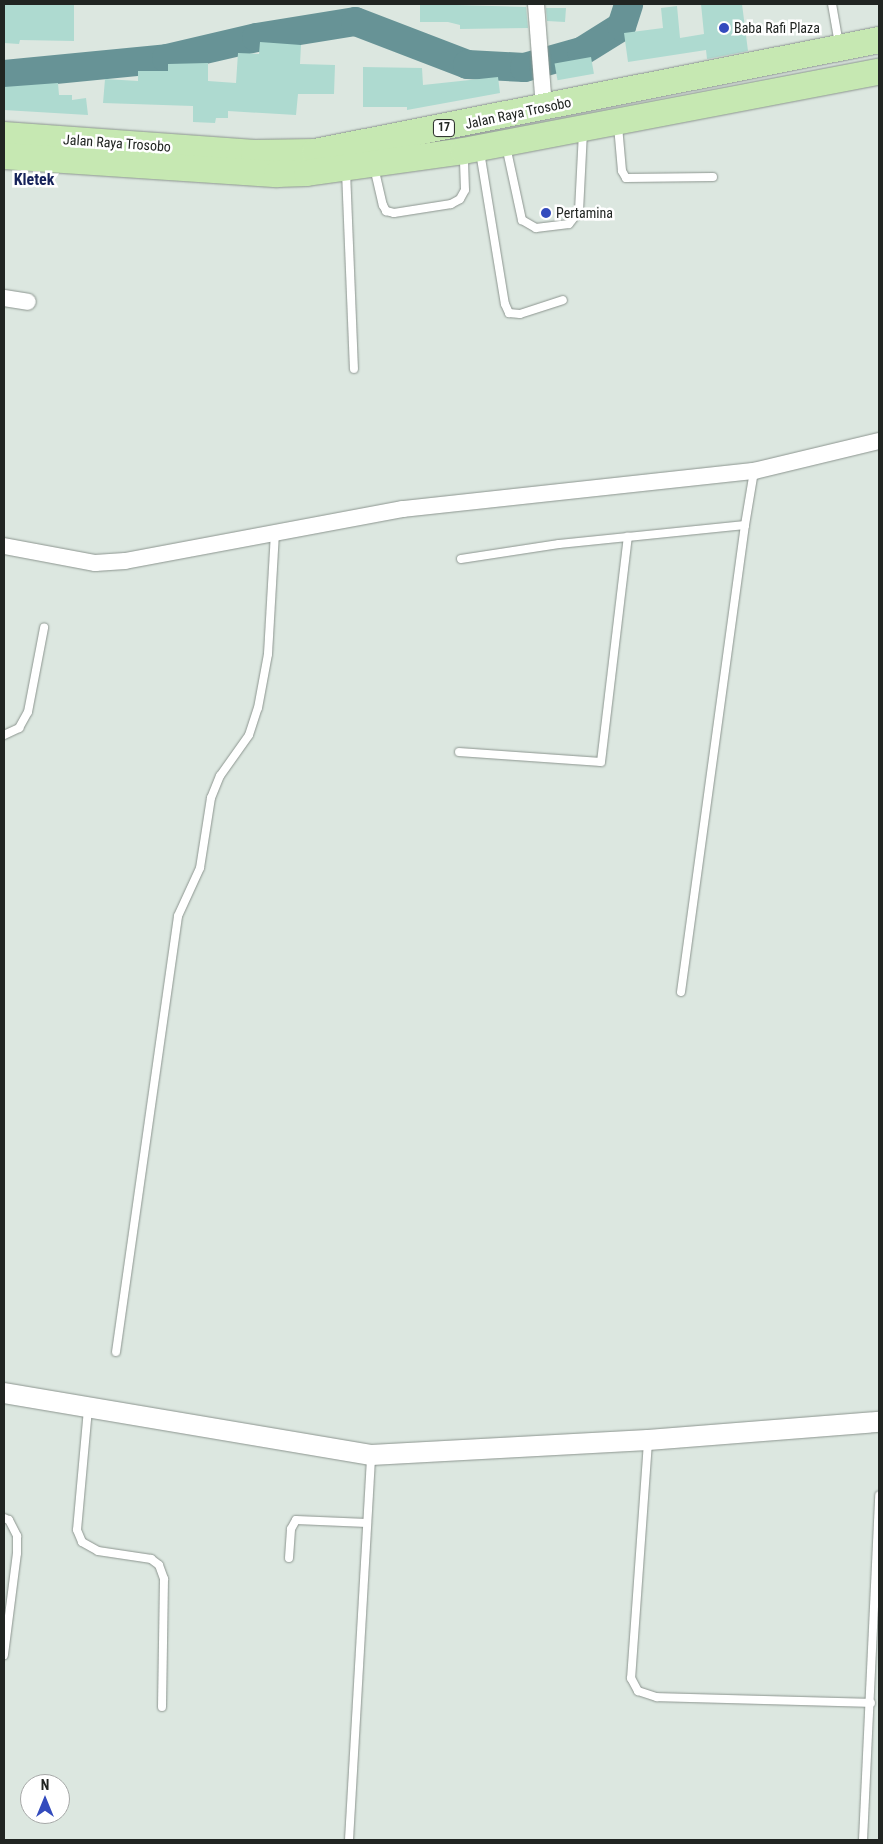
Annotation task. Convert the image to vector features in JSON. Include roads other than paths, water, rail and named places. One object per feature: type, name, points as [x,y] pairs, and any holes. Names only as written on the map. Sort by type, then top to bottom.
[{"type":"highway","name":"Jalan Raya Trosobo","points":[[4,135],[287,154],[352,147],[544,97],[765,63],[879,40]]},
{"type":"highway","points":[[792,58],[788,68],[791,78],[799,89]]},
{"type":"highway","points":[[765,63],[773,72],[773,94]]},
{"type":"highway","name":"Jalan Raya Trosobo","points":[[4,156],[277,174],[346,168],[472,149],[617,123],[879,72]]},
{"type":"street","points":[[536,4],[544,97]]},
{"type":"street","points":[[4,298],[28,302]]},
{"type":"street","points":[[4,546],[95,563],[125,561],[275,531],[403,509],[754,471],[879,441]]},
{"type":"street","points":[[4,1393],[371,1455],[648,1440],[879,1422]]},
{"type":"lane","points":[[832,4],[839,47]]},
{"type":"lane","points":[[617,123],[622,171],[626,178],[713,176]]},
{"type":"lane","points":[[506,142],[522,220],[536,228],[568,224],[579,211],[583,129]]},
{"type":"lane","points":[[374,165],[386,211],[404,212],[451,204],[460,199],[466,190],[472,149]]},
{"type":"lane","points":[[472,149],[505,304],[509,313],[520,314],[563,300]]},
{"type":"lane","points":[[346,168],[354,369]]},
{"type":"lane","points":[[681,992],[754,471]]},
{"type":"lane","points":[[460,559],[628,537],[745,526]]},
{"type":"lane","points":[[116,1352],[178,916],[200,868],[211,798],[220,776],[249,735],[258,708],[268,654],[275,531]]},
{"type":"lane","points":[[459,752],[601,762],[628,537]]},
{"type":"lane","points":[[4,735],[19,728],[28,712],[44,628]]},
{"type":"lane","points":[[89,1407],[77,1530],[82,1542],[98,1552],[151,1558],[159,1565],[164,1579],[162,1707]]},
{"type":"lane","points":[[648,1440],[631,1678],[638,1691],[657,1697],[871,1703]]},
{"type":"lane","points":[[349,1840],[371,1455]]},
{"type":"lane","points":[[863,1840],[871,1703],[879,1495]]},
{"type":"lane","points":[[4,1518],[9,1520],[17,1536],[18,1553],[4,1655]]},
{"type":"lane","points":[[289,1558],[290,1529],[296,1520],[367,1523]]},
{"type":"waterway","points":[[4,74],[166,58],[256,37],[355,21],[467,64],[524,67],[581,51],[621,26],[628,4]]},
{"type":"place","name":"Baba Rafi Plaza","points":[[724,28]]},
{"type":"place","name":"Pertamina","points":[[546,213]]},
{"type":"district","name":"Kletek","points":[[34,180]]}]
